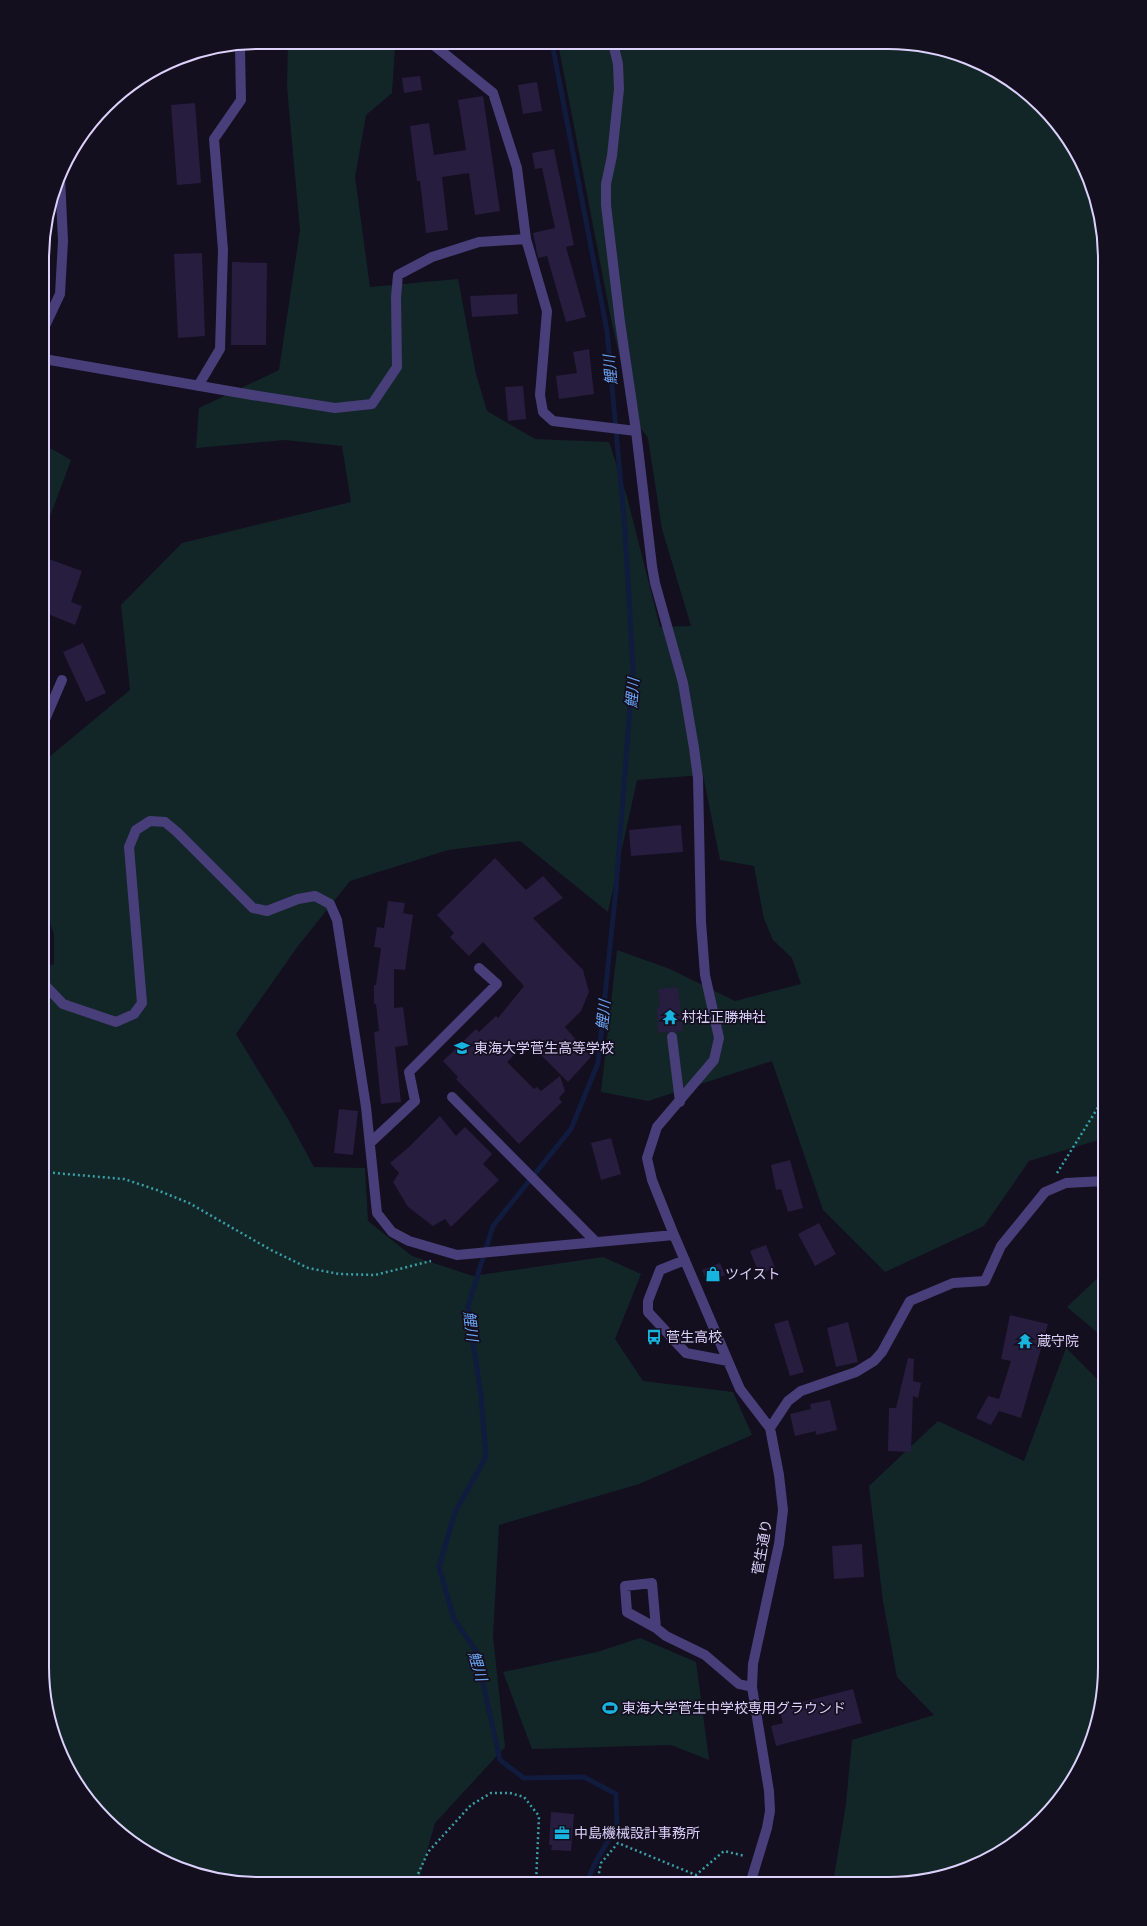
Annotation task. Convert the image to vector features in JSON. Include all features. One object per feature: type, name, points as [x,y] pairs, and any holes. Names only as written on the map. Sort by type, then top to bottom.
[{"type":"street","points":[[438,49],[493,94],[517,168],[526,239],[547,311],[540,395],[543,412],[553,421],[590,427],[632,431]]},
{"type":"street","name":"菅生通り","points":[[614,49],[618,64],[619,89],[612,156],[606,184],[606,205],[632,431],[655,583],[683,683],[694,748],[698,778],[701,922],[705,968],[719,1038],[714,1060],[680,1102],[657,1127],[646,1158],[652,1180],[740,1389],[770,1428],[779,1475],[783,1510],[779,1544],[753,1664],[752,1687],[770,1811],[767,1828],[752,1877]]},
{"type":"street","points":[[198,386],[220,350],[223,250],[214,140],[241,100],[240,50]]},
{"type":"street","points":[[49,317],[60,294],[63,241],[61,190]]},
{"type":"street","points":[[49,360],[335,408],[372,404],[397,367],[396,297],[398,275],[432,257],[479,242],[526,239]]},
{"type":"street","points":[[49,710],[62,680]]},
{"type":"street","points":[[49,989],[63,1004],[116,1022],[134,1014],[142,1003],[129,847],[136,830],[150,821],[165,822],[177,832],[253,908],[268,911],[298,899],[315,896],[330,904],[337,920],[366,1107],[377,1213],[392,1232],[409,1241],[428,1248],[457,1255],[674,1234]]},
{"type":"street","points":[[370,1143],[416,1101],[409,1072],[496,984],[479,968]]},
{"type":"street","points":[[672,1037],[680,1102]]},
{"type":"street","points":[[452,1097],[596,1242]]},
{"type":"street","points":[[770,1428],[788,1401],[801,1391],[849,1375],[874,1361],[882,1352],[910,1300],[953,1283],[985,1281],[1001,1246],[1045,1192],[1066,1183],[1098,1181]]},
{"type":"street","points":[[685,1260],[660,1270],[648,1301],[648,1312],[686,1353],[728,1361]]},
{"type":"street","points":[[656,1628],[652,1583],[625,1586],[627,1612],[656,1628],[666,1636],[706,1654],[739,1684],[752,1687]]},
{"type":"path","points":[[1045,1192],[1098,1108]]},
{"type":"path","points":[[49,1173],[124,1179],[157,1190],[189,1203],[271,1250],[308,1268],[339,1274],[375,1275],[435,1261]]},
{"type":"path","points":[[417,1877],[428,1852],[470,1805],[491,1793],[510,1794],[524,1797],[539,1816],[536,1877]]},
{"type":"path","points":[[598,1877],[601,1863],[618,1843],[696,1875],[724,1851],[758,1858]]},
{"type":"green space","points":[[288,49],[395,49],[392,93],[366,115],[355,177],[370,287],[458,279],[476,374],[487,411],[535,439],[609,442],[627,497],[660,627],[691,626],[662,529],[648,438],[634,419],[611,319],[559,49],[902,49],[929,53],[956,60],[1005,84],[1037,110],[1055,131],[1070,154],[1087,191],[1094,218],[1098,245],[1098,1140],[1029,1161],[984,1226],[885,1272],[823,1210],[772,1061],[648,1101],[601,1092],[617,950],[670,969],[735,1001],[801,984],[792,958],[773,940],[764,919],[754,866],[720,860],[703,775],[637,780],[608,912],[520,841],[448,850],[350,881],[298,946],[236,1034],[288,1119],[314,1167],[365,1168],[368,1221],[412,1256],[473,1276],[603,1257],[641,1274],[615,1339],[643,1381],[733,1392],[752,1435],[639,1484],[499,1525],[493,1637],[505,1747],[435,1823],[420,1877],[245,1877],[218,1873],[191,1866],[154,1849],[131,1834],[110,1816],[84,1784],[60,1735],[53,1708],[49,1681],[49,966],[54,964],[54,934],[49,920],[49,757],[130,690],[121,605],[182,543],[351,502],[342,446],[285,440],[196,448],[199,408],[279,370],[300,230],[287,87]]},
{"type":"green space","points":[[49,448],[71,460],[49,519]]},
{"type":"green space","points":[[1098,1278],[1098,1333],[1067,1307]]},
{"type":"green space","points":[[1066,1348],[1098,1379],[1098,1681],[1091,1722],[1082,1747],[1063,1784],[1046,1806],[1016,1834],[993,1849],[956,1866],[929,1873],[902,1877],[834,1877],[846,1804],[852,1740],[934,1715],[897,1677],[883,1601],[869,1486],[938,1421],[1024,1461]]},
{"type":"green space","name":"東海大学菅生中学校専用グラウンド","points":[[640,1638],[696,1662],[709,1760],[671,1745],[532,1749],[503,1672],[597,1652]]},
{"type":"building","points":[[420,76],[422,90],[404,93],[402,78]]},
{"type":"building","points":[[537,82],[542,111],[523,114],[518,85]]},
{"type":"building","points":[[483,96],[500,211],[475,215],[469,173],[442,177],[448,230],[426,233],[420,181],[417,181],[410,126],[429,123],[434,155],[466,150],[458,100]]},
{"type":"building","points":[[195,103],[201,183],[177,185],[171,105]]},
{"type":"building","points":[[554,149],[574,245],[566,247],[586,317],[566,322],[547,256],[538,258],[533,233],[555,228],[542,168],[535,169],[532,153]]},
{"type":"building","points":[[202,253],[205,336],[178,338],[174,254]]},
{"type":"building","points":[[232,262],[267,263],[266,345],[231,345]]},
{"type":"building","points":[[517,294],[518,314],[472,317],[470,296]]},
{"type":"building","points":[[589,349],[594,394],[559,399],[556,376],[577,373],[573,352]]},
{"type":"building","points":[[523,386],[526,419],[508,421],[505,387]]},
{"type":"building","points":[[49,559],[82,571],[71,602],[82,606],[75,625],[49,614]]},
{"type":"building","points":[[83,643],[106,693],[86,702],[63,652]]},
{"type":"building","points":[[681,825],[683,852],[631,856],[629,830]]},
{"type":"building","points":[[495,858],[526,890],[543,876],[563,898],[533,918],[583,970],[589,992],[581,1011],[565,1027],[591,1057],[568,1082],[528,1042],[507,1062],[534,1089],[537,1087],[541,1091],[560,1076],[565,1091],[559,1098],[562,1102],[519,1144],[456,1079],[458,1077],[443,1061],[476,1029],[479,1032],[496,1016],[498,1018],[524,986],[483,942],[469,956],[450,937],[454,933],[437,915]]},
{"type":"building","points":[[388,901],[405,903],[403,913],[413,915],[405,970],[394,969],[394,1008],[403,1007],[408,1045],[395,1047],[401,1102],[381,1104],[374,1032],[379,1031],[376,1004],[374,1004],[374,985],[376,985],[381,948],[374,947],[377,927],[384,928]]},
{"type":"building","points":[[678,987],[683,1031],[658,1033],[657,1007],[660,1007],[658,989]]},
{"type":"building","points":[[339,1109],[358,1111],[353,1155],[334,1153]]},
{"type":"building","points":[[440,1116],[456,1136],[465,1127],[492,1154],[483,1164],[499,1180],[451,1227],[445,1219],[433,1226],[408,1207],[393,1182],[399,1173],[390,1163],[409,1147]]},
{"type":"building","points":[[611,1138],[621,1174],[601,1180],[591,1143]]},
{"type":"building","points":[[790,1160],[803,1208],[788,1212],[781,1189],[776,1190],[771,1165]]},
{"type":"building","points":[[819,1223],[836,1254],[815,1266],[798,1234]]},
{"type":"building","points":[[766,1245],[775,1268],[759,1274],[750,1251]]},
{"type":"building","points":[[720,1263],[725,1275],[707,1282],[702,1270]]},
{"type":"building","points":[[1010,1315],[1048,1324],[1021,1418],[999,1411],[991,1425],[976,1418],[988,1396],[999,1399],[1011,1361],[1001,1359]]},
{"type":"building","points":[[788,1320],[804,1372],[790,1376],[774,1324]]},
{"type":"building","points":[[848,1322],[858,1362],[836,1367],[827,1328]]},
{"type":"building","points":[[908,1358],[914,1359],[913,1381],[921,1383],[918,1398],[913,1396],[911,1452],[888,1451],[889,1408],[896,1408]]},
{"type":"building","points":[[830,1400],[837,1430],[816,1435],[816,1431],[795,1436],[790,1414],[811,1409],[810,1404]]},
{"type":"building","points":[[862,1544],[864,1577],[834,1579],[832,1546]]},
{"type":"building","points":[[853,1689],[862,1723],[776,1746],[771,1726],[783,1723],[779,1708]]},
{"type":"building","points":[[551,1812],[574,1814],[571,1851],[551,1850],[552,1845],[549,1845]]},
{"type":"waterway","name":"鯉川","points":[[553,49],[607,331],[625,529],[633,669],[616,889],[598,1063],[571,1129],[493,1226],[468,1306],[481,1396],[486,1457],[455,1512],[439,1567],[454,1619],[476,1651],[500,1760],[524,1778],[584,1777],[616,1794],[617,1826],[596,1861],[589,1877]]},
{"type":"place","name":"村社正勝神社","points":[[670,1017]]},
{"type":"place","name":"東海大学菅生高等学校","points":[[462,1048]]},
{"type":"place","name":"ツイスト","points":[[713,1274]]},
{"type":"place","name":"菅生高校","points":[[654,1337]]},
{"type":"place","name":"蔵守院","points":[[1025,1341]]},
{"type":"place","name":"東海大学菅生中学校専用グラウンド","points":[[610,1708]]},
{"type":"place","name":"中島機械設計事務所","points":[[562,1833]]}]
